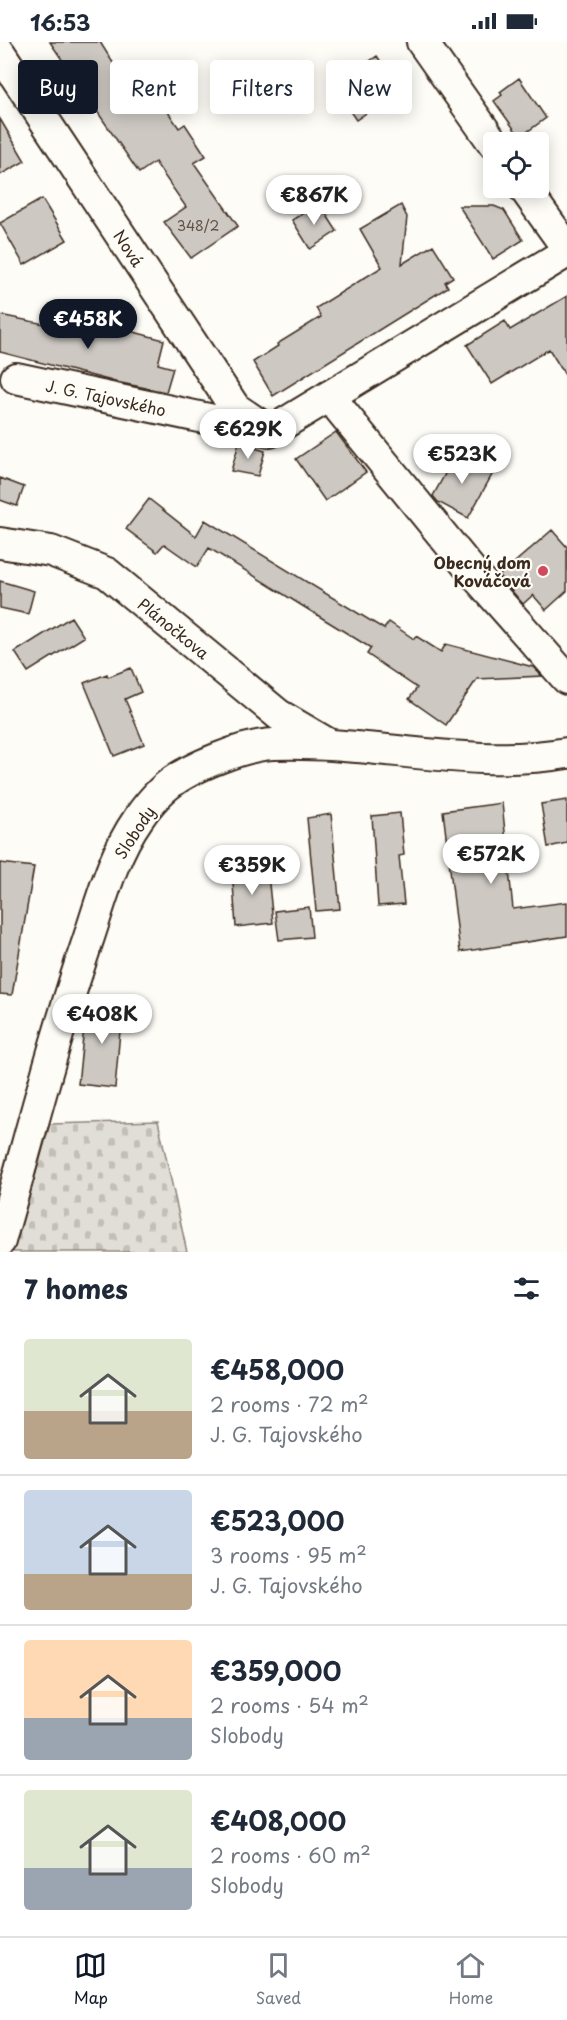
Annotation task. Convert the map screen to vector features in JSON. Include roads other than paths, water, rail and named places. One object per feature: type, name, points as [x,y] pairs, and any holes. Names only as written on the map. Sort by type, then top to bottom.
[{"type":"street","points":[[422,42],[486,132]]},
{"type":"street","name":"Nová","points":[[0,53],[235,408],[270,432]]},
{"type":"street","points":[[270,432],[567,250],[531,198]]},
{"type":"street","name":"J. G. Tajovského","points":[[16,378],[270,432]]},
{"type":"street","points":[[329,396],[475,575],[567,679]]},
{"type":"street","name":"Plánočkova","points":[[0,543],[51,551],[107,573],[279,715],[333,747]]},
{"type":"street","name":"Slobody","points":[[0,1241],[73,983],[114,863],[138,818],[168,784],[217,757],[271,744],[465,759],[545,757],[567,753]]},
{"type":"place","name":"Obecný dom Kováčová","points":[[543,571]]}]
